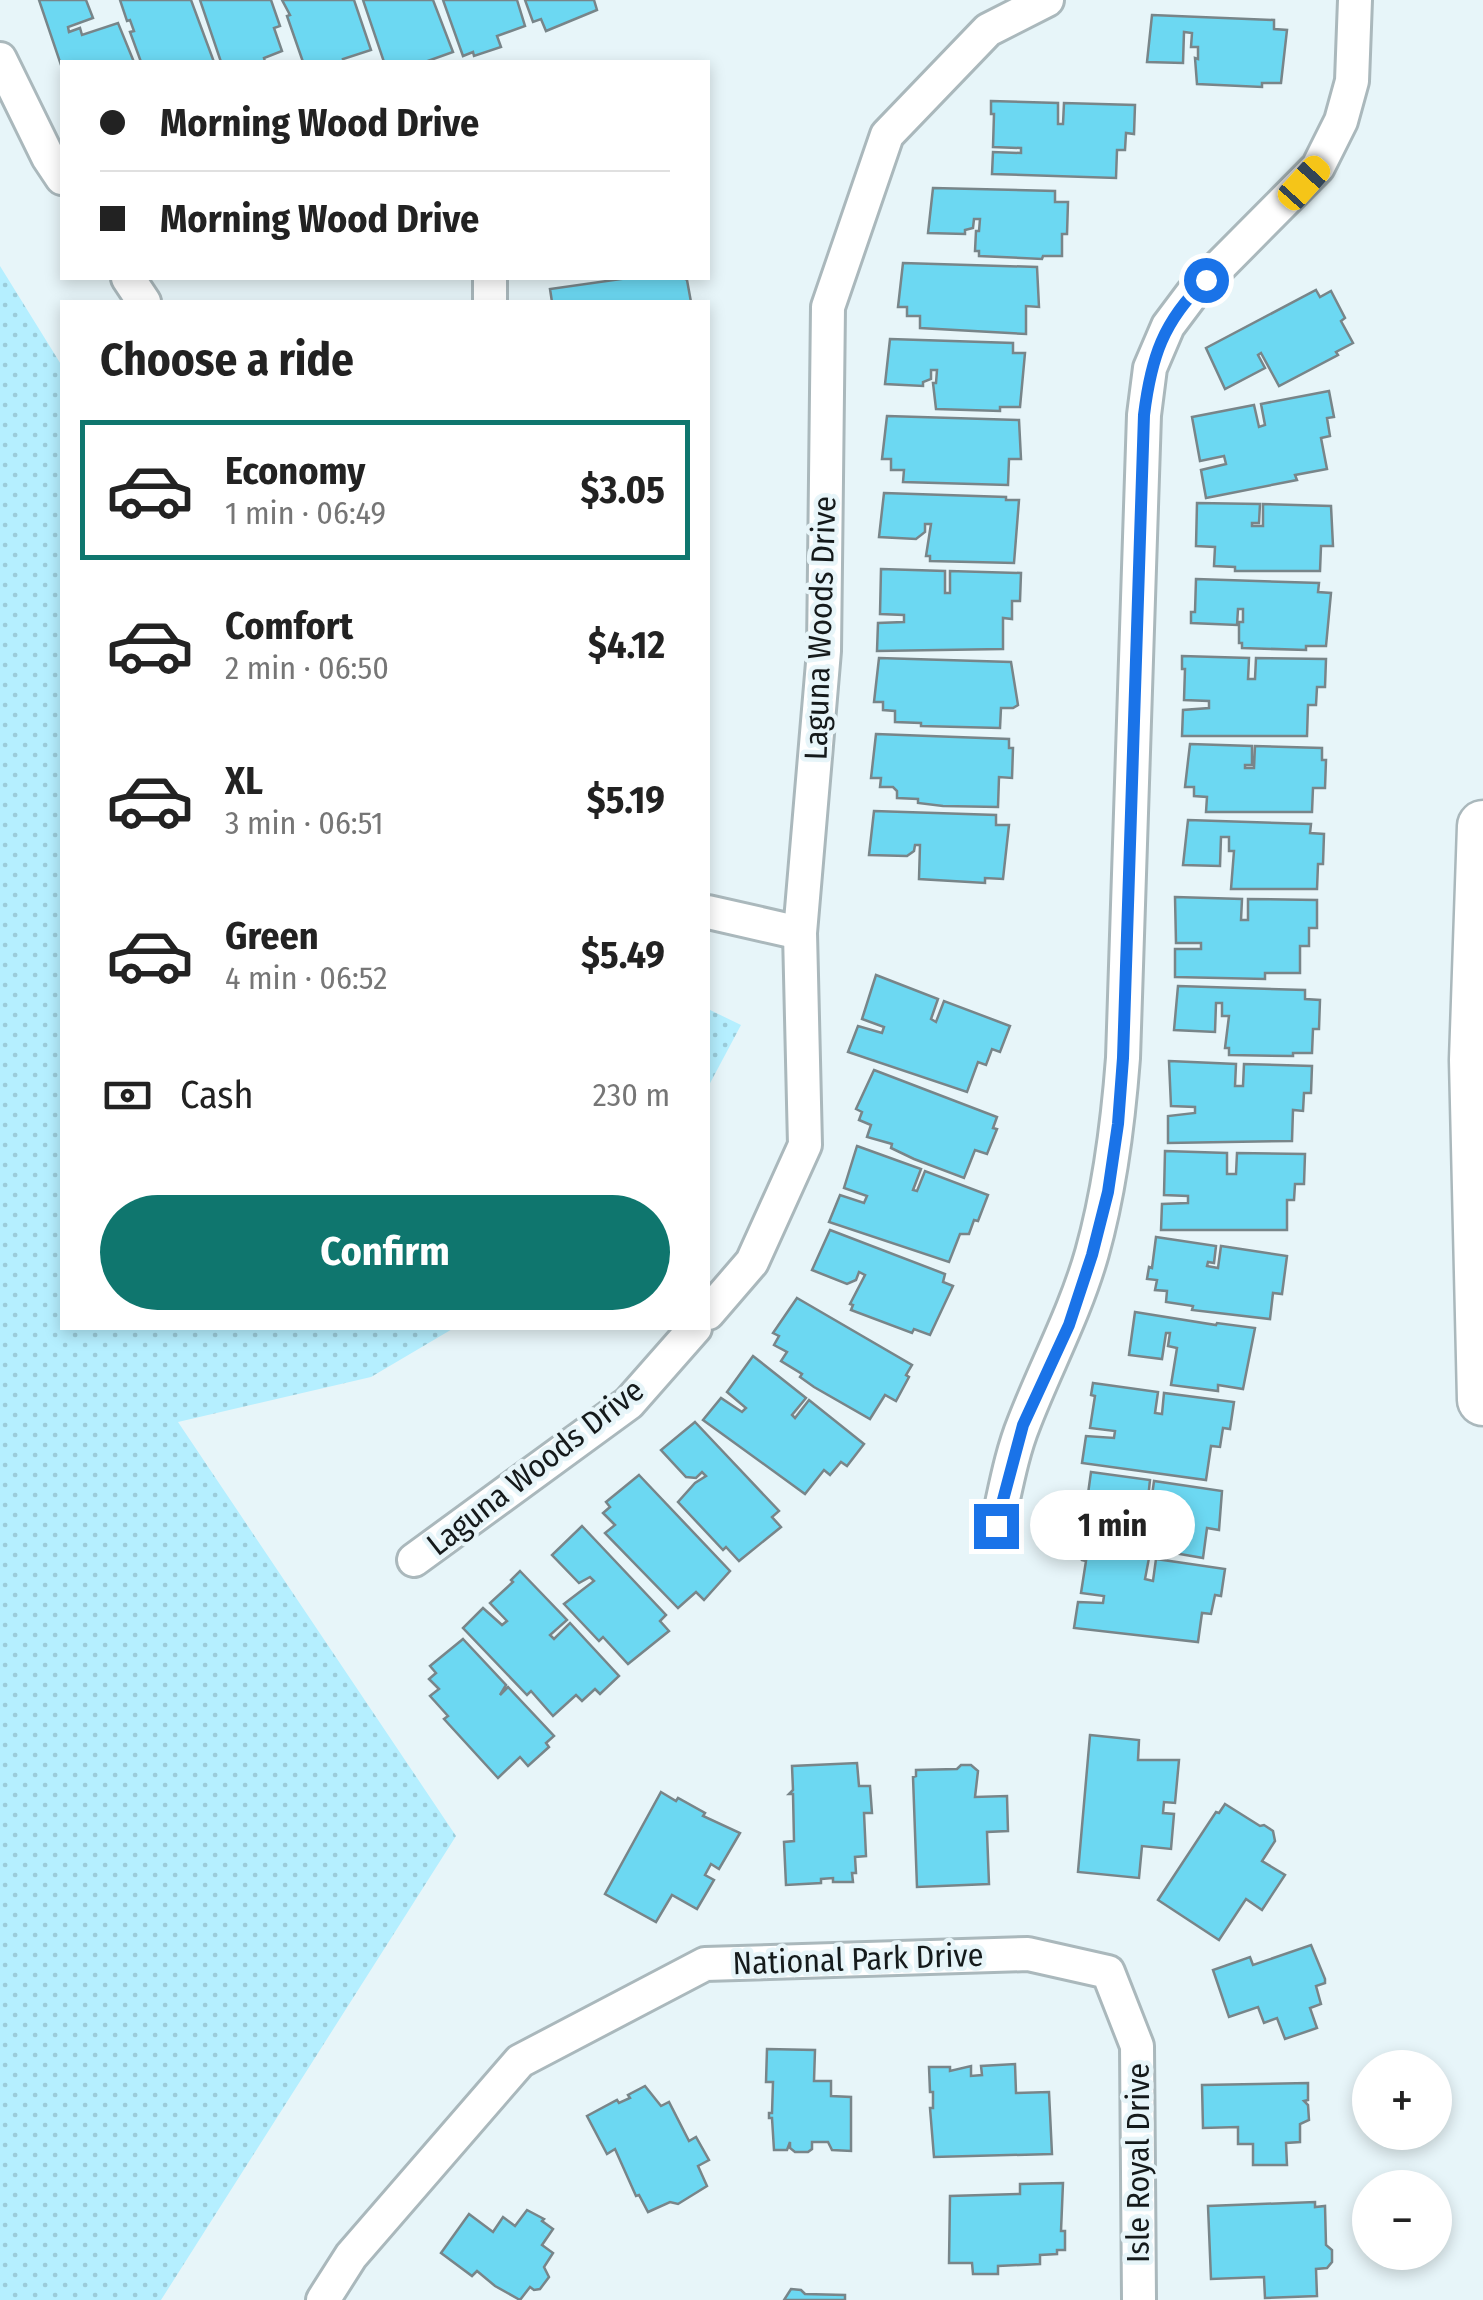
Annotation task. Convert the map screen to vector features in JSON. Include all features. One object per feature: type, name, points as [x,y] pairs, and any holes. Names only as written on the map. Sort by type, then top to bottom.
[{"type":"main road","points":[[1483,826],[1475,1060],[1483,1400]]},
{"type":"street","name":"Laguna Woods Drive","points":[[710,1312],[752,1262],[805,1145],[800,933],[824,651],[828,307],[887,135],[988,30],[1047,0]]},
{"type":"street","points":[[996,1526],[1023,1425],[1069,1325],[1092,1255],[1108,1192],[1118,1124],[1144,415],[1150,368],[1168,326],[1192,294],[1318,167],[1340,121],[1352,82],[1355,0]]},
{"type":"street","points":[[0,59],[60,174]]},
{"type":"street","points":[[710,912],[800,933]]},
{"type":"street","name":"Laguna Woods Drive","points":[[414,1560],[629,1404],[693,1330]]},
{"type":"street","name":"National Park Drive","points":[[323,2300],[351,2256],[520,2061],[705,1964],[1028,1954],[1108,1972]]},
{"type":"street","name":"Isle Royal Drive","points":[[1108,1972],[1137,2046],[1139,2300]]},
{"type":"shaded area","points":[[0,266],[60,363],[60,1330],[451,1330],[371,1377],[178,1422],[456,1836],[161,2300],[0,2300]]},
{"type":"shaded area","points":[[710,1010],[741,1025],[710,1083]]},
{"type":"building","points":[[39,0],[86,0],[93,18],[68,27],[69,32],[80,28],[82,35],[118,23],[133,60],[60,60]]},
{"type":"building","points":[[120,0],[191,0],[213,60],[140,60],[130,32],[134,31],[130,20],[127,21]]},
{"type":"building","points":[[200,0],[271,0],[280,26],[274,28],[282,51],[264,60],[220,60]]},
{"type":"building","points":[[282,0],[354,0],[371,50],[343,60],[302,60],[287,16],[290,15]]},
{"type":"building","points":[[363,0],[433,0],[453,52],[431,60],[383,60]]},
{"type":"building","points":[[443,0],[517,0],[525,26],[497,36],[501,47],[463,56]]},
{"type":"building","points":[[525,0],[594,0],[597,10],[546,31],[541,19],[533,22]]},
{"type":"building","points":[[1152,15],[1274,20],[1274,29],[1287,30],[1281,83],[1262,83],[1262,87],[1197,84],[1198,47],[1191,47],[1192,33],[1184,32],[1183,63],[1147,62]]},
{"type":"building","points":[[991,101],[1058,103],[1058,124],[1063,124],[1064,103],[1135,105],[1134,134],[1126,133],[1125,150],[1117,150],[1116,178],[992,174],[993,152],[1021,153],[1021,148],[993,147]]},
{"type":"building","points":[[933,188],[1055,191],[1055,202],[1068,202],[1062,256],[979,256],[979,251],[975,251],[980,219],[974,219],[973,228],[965,230],[965,234],[928,233]]},
{"type":"building","points":[[903,263],[1037,267],[1039,307],[1026,306],[1026,334],[920,328],[920,316],[907,316],[907,307],[898,307]]},
{"type":"building","points":[[614,280],[687,280],[691,300],[552,300],[550,289]]},
{"type":"building","points":[[1316,290],[1320,297],[1331,291],[1353,343],[1279,386],[1261,353],[1258,355],[1265,368],[1225,389],[1206,348]]},
{"type":"building","points":[[890,339],[1013,343],[1013,353],[1025,353],[1020,407],[1000,407],[1000,411],[936,409],[933,383],[937,370],[931,370],[931,379],[923,382],[923,386],[885,384]]},
{"type":"building","points":[[1329,391],[1334,417],[1327,418],[1330,436],[1321,438],[1327,469],[1295,475],[1297,480],[1206,498],[1201,470],[1226,464],[1224,456],[1200,461],[1192,417],[1254,405],[1259,427],[1265,425],[1261,404]]},
{"type":"building","points":[[887,416],[1019,420],[1021,459],[1009,459],[1008,485],[903,482],[904,470],[891,470],[891,459],[882,459]]},
{"type":"building","points":[[884,493],[1019,500],[1014,563],[930,561],[930,556],[926,556],[931,524],[925,524],[925,532],[916,539],[879,537]]},
{"type":"building","points":[[1197,503],[1260,504],[1259,523],[1252,526],[1263,526],[1263,504],[1331,506],[1333,546],[1321,546],[1320,571],[1235,571],[1235,567],[1214,566],[1215,547],[1196,546]]},
{"type":"building","points":[[881,569],[945,571],[945,593],[950,593],[950,571],[1021,573],[1020,601],[1012,601],[1012,619],[1003,618],[1003,649],[877,651],[878,623],[904,622],[904,615],[880,614]]},
{"type":"building","points":[[1196,579],[1319,583],[1318,592],[1331,593],[1326,646],[1306,646],[1306,650],[1242,648],[1239,622],[1243,622],[1243,609],[1238,609],[1237,625],[1191,623]]},
{"type":"building","points":[[1182,656],[1249,658],[1248,679],[1255,679],[1256,658],[1326,659],[1325,687],[1317,687],[1316,705],[1308,705],[1307,736],[1182,736],[1183,710],[1209,708],[1209,701],[1184,700]]},
{"type":"building","points":[[879,658],[1011,662],[1018,705],[1001,708],[1000,728],[895,722],[895,711],[883,710],[883,702],[874,702]]},
{"type":"building","points":[[876,734],[1009,739],[1009,748],[1013,748],[1012,778],[999,777],[998,807],[943,806],[897,798],[893,787],[880,787],[881,778],[871,778]]},
{"type":"building","points":[[1190,744],[1252,746],[1252,765],[1245,768],[1254,768],[1255,746],[1322,748],[1322,760],[1326,760],[1325,788],[1313,788],[1312,812],[1206,812],[1207,797],[1194,796],[1194,787],[1185,787]]},
{"type":"building","points":[[874,811],[996,815],[996,825],[1009,825],[1003,879],[985,878],[985,883],[919,879],[920,845],[915,845],[907,856],[869,855]]},
{"type":"building","points":[[1188,820],[1311,824],[1310,833],[1324,834],[1317,889],[1231,889],[1234,851],[1229,851],[1229,837],[1221,837],[1220,866],[1183,865]]},
{"type":"building","points":[[1175,897],[1242,899],[1241,920],[1248,920],[1248,899],[1317,900],[1317,928],[1309,928],[1309,946],[1300,946],[1300,973],[1265,973],[1265,979],[1175,977],[1175,949],[1201,949],[1201,943],[1176,943]]},
{"type":"building","points":[[876,975],[938,999],[931,1019],[936,1022],[944,1001],[1010,1026],[1000,1052],[992,1049],[986,1065],[978,1062],[967,1092],[848,1052],[858,1026],[882,1033],[884,1027],[862,1019]]},
{"type":"building","points":[[1178,986],[1305,990],[1305,999],[1320,1000],[1319,1029],[1313,1029],[1312,1053],[1229,1055],[1229,1048],[1225,1048],[1229,1016],[1222,1016],[1222,1003],[1216,1003],[1215,1032],[1174,1030]]},
{"type":"building","points":[[1169,1061],[1236,1064],[1235,1086],[1243,1086],[1244,1064],[1312,1066],[1311,1093],[1304,1093],[1303,1111],[1293,1110],[1292,1141],[1168,1143],[1168,1116],[1195,1113],[1195,1107],[1171,1106]]},
{"type":"building","points":[[874,1070],[997,1117],[993,1128],[997,1129],[987,1154],[975,1150],[964,1178],[914,1159],[891,1148],[892,1144],[867,1137],[871,1125],[859,1120],[862,1112],[856,1109]]},
{"type":"building","points":[[857,1146],[921,1169],[913,1190],[917,1191],[925,1171],[988,1195],[969,1234],[960,1234],[949,1262],[829,1222],[840,1195],[864,1203],[867,1196],[844,1188]]},
{"type":"building","points":[[1165,1151],[1227,1153],[1227,1174],[1236,1174],[1237,1153],[1305,1154],[1304,1184],[1295,1184],[1294,1200],[1287,1200],[1287,1230],[1161,1230],[1162,1204],[1188,1203],[1188,1196],[1164,1195]]},
{"type":"building","points":[[830,1230],[945,1274],[943,1282],[953,1286],[930,1335],[914,1329],[912,1333],[851,1310],[850,1304],[865,1275],[859,1272],[856,1280],[847,1284],[812,1270]]},
{"type":"building","points":[[1156,1237],[1216,1246],[1214,1263],[1208,1262],[1207,1266],[1218,1268],[1221,1246],[1287,1256],[1282,1294],[1273,1293],[1270,1319],[1192,1310],[1193,1306],[1166,1302],[1167,1291],[1155,1290],[1157,1280],[1147,1279]]},
{"type":"building","points":[[797,1298],[912,1365],[896,1401],[885,1395],[870,1419],[814,1387],[781,1361],[787,1352],[774,1345],[779,1336],[773,1333]]},
{"type":"building","points":[[1135,1312],[1255,1328],[1243,1389],[1218,1385],[1218,1391],[1171,1385],[1177,1348],[1168,1346],[1170,1333],[1166,1333],[1162,1359],[1129,1355]]},
{"type":"building","points":[[753,1356],[806,1398],[792,1415],[795,1418],[809,1400],[864,1444],[847,1466],[841,1462],[830,1475],[824,1470],[805,1494],[703,1420],[721,1398],[742,1412],[746,1408],[727,1392]]},
{"type":"building","points":[[1093,1383],[1158,1392],[1155,1413],[1162,1414],[1164,1393],[1234,1402],[1230,1429],[1223,1428],[1220,1447],[1211,1446],[1206,1480],[1082,1463],[1086,1436],[1114,1438],[1115,1431],[1090,1428]]},
{"type":"building","points":[[695,1422],[779,1511],[772,1517],[781,1527],[739,1561],[726,1547],[723,1550],[678,1502],[706,1476],[702,1472],[696,1478],[686,1477],[661,1450]]},
{"type":"building","points":[[1091,1472],[1150,1480],[1148,1499],[1141,1498],[1141,1502],[1151,1503],[1154,1481],[1222,1491],[1219,1530],[1207,1528],[1203,1558],[1099,1540],[1101,1525],[1084,1523]]},
{"type":"building","points":[[639,1475],[730,1571],[704,1600],[696,1592],[678,1608],[605,1533],[615,1525],[603,1513],[610,1507],[606,1502]]},
{"type":"building","points":[[582,1526],[666,1615],[660,1621],[669,1631],[628,1664],[603,1637],[599,1641],[564,1604],[594,1581],[590,1577],[579,1583],[552,1555]]},
{"type":"building","points":[[1084,1549],[1149,1558],[1145,1579],[1153,1581],[1156,1559],[1225,1569],[1221,1596],[1215,1595],[1211,1614],[1202,1613],[1198,1642],[1074,1628],[1078,1602],[1103,1603],[1104,1596],[1081,1593]]},
{"type":"building","points":[[520,1571],[567,1620],[550,1635],[554,1639],[570,1623],[619,1676],[600,1694],[595,1689],[582,1701],[576,1695],[553,1716],[531,1691],[527,1695],[463,1628],[483,1608],[502,1625],[507,1621],[490,1603]]},
{"type":"building","points":[[463,1639],[506,1685],[500,1695],[508,1687],[554,1736],[546,1743],[549,1747],[528,1766],[520,1757],[498,1778],[444,1719],[448,1716],[430,1696],[439,1689],[429,1679],[436,1673],[430,1666]]},
{"type":"building","points":[[1090,1735],[1139,1740],[1138,1760],[1179,1760],[1175,1803],[1164,1802],[1163,1813],[1174,1814],[1171,1849],[1142,1846],[1139,1878],[1078,1872]]},
{"type":"building","points":[[857,1763],[859,1786],[870,1786],[872,1813],[864,1813],[866,1856],[855,1857],[853,1882],[833,1882],[833,1878],[821,1879],[821,1883],[786,1885],[784,1842],[794,1841],[793,1794],[789,1794],[793,1790],[792,1766]]},
{"type":"building","points":[[971,1765],[978,1771],[975,1797],[1007,1796],[1008,1831],[987,1832],[989,1884],[917,1887],[913,1777],[916,1770],[957,1769]]},
{"type":"building","points":[[661,1792],[740,1833],[719,1869],[711,1864],[705,1875],[714,1880],[697,1909],[672,1895],[656,1922],[605,1894]]},
{"type":"building","points":[[1225,1804],[1273,1831],[1275,1841],[1262,1861],[1285,1875],[1262,1910],[1246,1899],[1219,1940],[1158,1900]]},
{"type":"building","points":[[1311,1945],[1325,1979],[1325,1983],[1316,1986],[1321,2004],[1310,2008],[1317,2028],[1285,2039],[1277,2018],[1264,2023],[1258,2007],[1229,2017],[1213,1970],[1250,1957],[1253,1965]]},
{"type":"building","points":[[767,2049],[815,2050],[814,2081],[831,2081],[831,2096],[851,2097],[851,2151],[832,2150],[828,2142],[812,2142],[808,2152],[795,2152],[790,2142],[787,2150],[774,2150],[769,2118],[773,2082],[766,2082]]},
{"type":"building","points":[[1015,2064],[1016,2093],[1049,2092],[1052,2154],[934,2157],[929,2067],[950,2067],[950,2071],[971,2066],[971,2076],[982,2075],[981,2066]]},
{"type":"building","points":[[1308,2083],[1308,2100],[1304,2101],[1309,2120],[1300,2124],[1300,2142],[1286,2143],[1287,2165],[1253,2165],[1253,2144],[1238,2144],[1238,2127],[1203,2128],[1202,2085]]},
{"type":"building","points":[[645,2086],[661,2106],[669,2102],[689,2141],[696,2137],[709,2160],[698,2166],[707,2186],[678,2204],[670,2202],[648,2212],[636,2196],[615,2149],[607,2154],[587,2116],[617,2100],[619,2103],[630,2098],[628,2095]]},
{"type":"building","points":[[1063,2183],[1061,2231],[1065,2231],[1065,2250],[1040,2255],[1040,2264],[998,2266],[998,2274],[973,2274],[972,2263],[949,2263],[950,2196],[1020,2194],[1020,2184]]},
{"type":"building","points":[[1315,2202],[1315,2207],[1325,2206],[1326,2245],[1332,2250],[1332,2262],[1327,2268],[1316,2269],[1317,2296],[1265,2298],[1264,2277],[1211,2279],[1208,2206]]},
{"type":"building","points":[[527,2210],[553,2229],[542,2245],[553,2253],[544,2267],[549,2277],[540,2289],[530,2287],[520,2300],[477,2271],[472,2276],[441,2253],[469,2214],[493,2232],[503,2217],[515,2226]]},
{"type":"building","points":[[791,2289],[805,2294],[845,2295],[845,2300],[784,2300]]},
{"type":"route","points":[[996,1526],[1023,1425],[1069,1325],[1108,1192],[1123,1058],[1144,415],[1150,368],[1168,326],[1206,280]]}]
